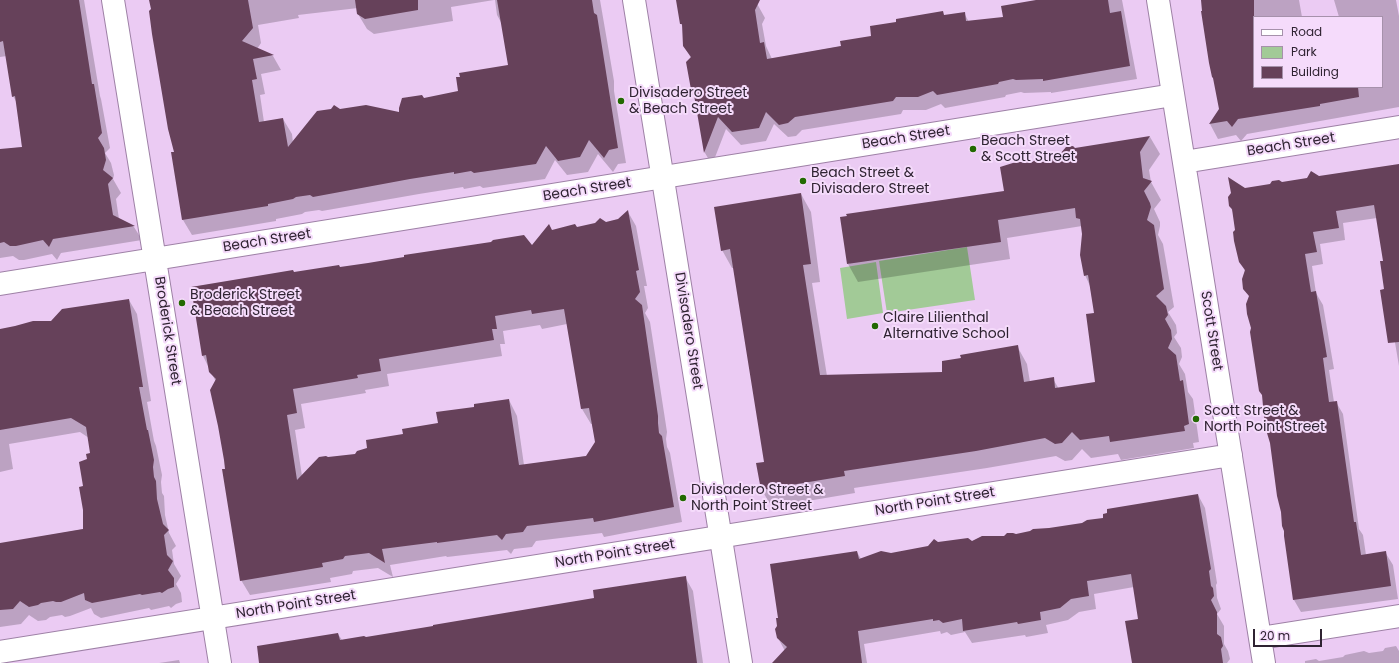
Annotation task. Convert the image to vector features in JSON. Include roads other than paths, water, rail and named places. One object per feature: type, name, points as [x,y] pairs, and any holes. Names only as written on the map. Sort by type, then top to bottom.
[{"type":"street","name":"Broderick Street","points":[[113,0],[220,663]]},
{"type":"street","name":"Divisadero Street","points":[[634,0],[741,663]]},
{"type":"street","name":"Scott Street","points":[[1158,0],[1264,663]]},
{"type":"street","name":"Beach Street","points":[[0,284],[1173,95]]},
{"type":"street","name":"Beach Street","points":[[1184,162],[1399,127]]},
{"type":"street","name":"North Point Street","points":[[0,652],[1231,455]]},
{"type":"street","points":[[1260,638],[1399,616]]},
{"type":"place","name":"Divisadero Street & Beach Street","points":[[621,101]]},
{"type":"place","name":"Beach Street & Scott Street","points":[[973,149]]},
{"type":"place","name":"Beach Street & Divisadero Street","points":[[803,181]]},
{"type":"place","name":"Broderick Street & Beach Street","points":[[182,303]]},
{"type":"place","name":"Claire Lilienthal Alternative School","points":[[875,326]]},
{"type":"place","name":"Scott Street & North Point Street","points":[[1196,419]]},
{"type":"place","name":"Divisadero Street & North Point Street","points":[[683,498]]}]
